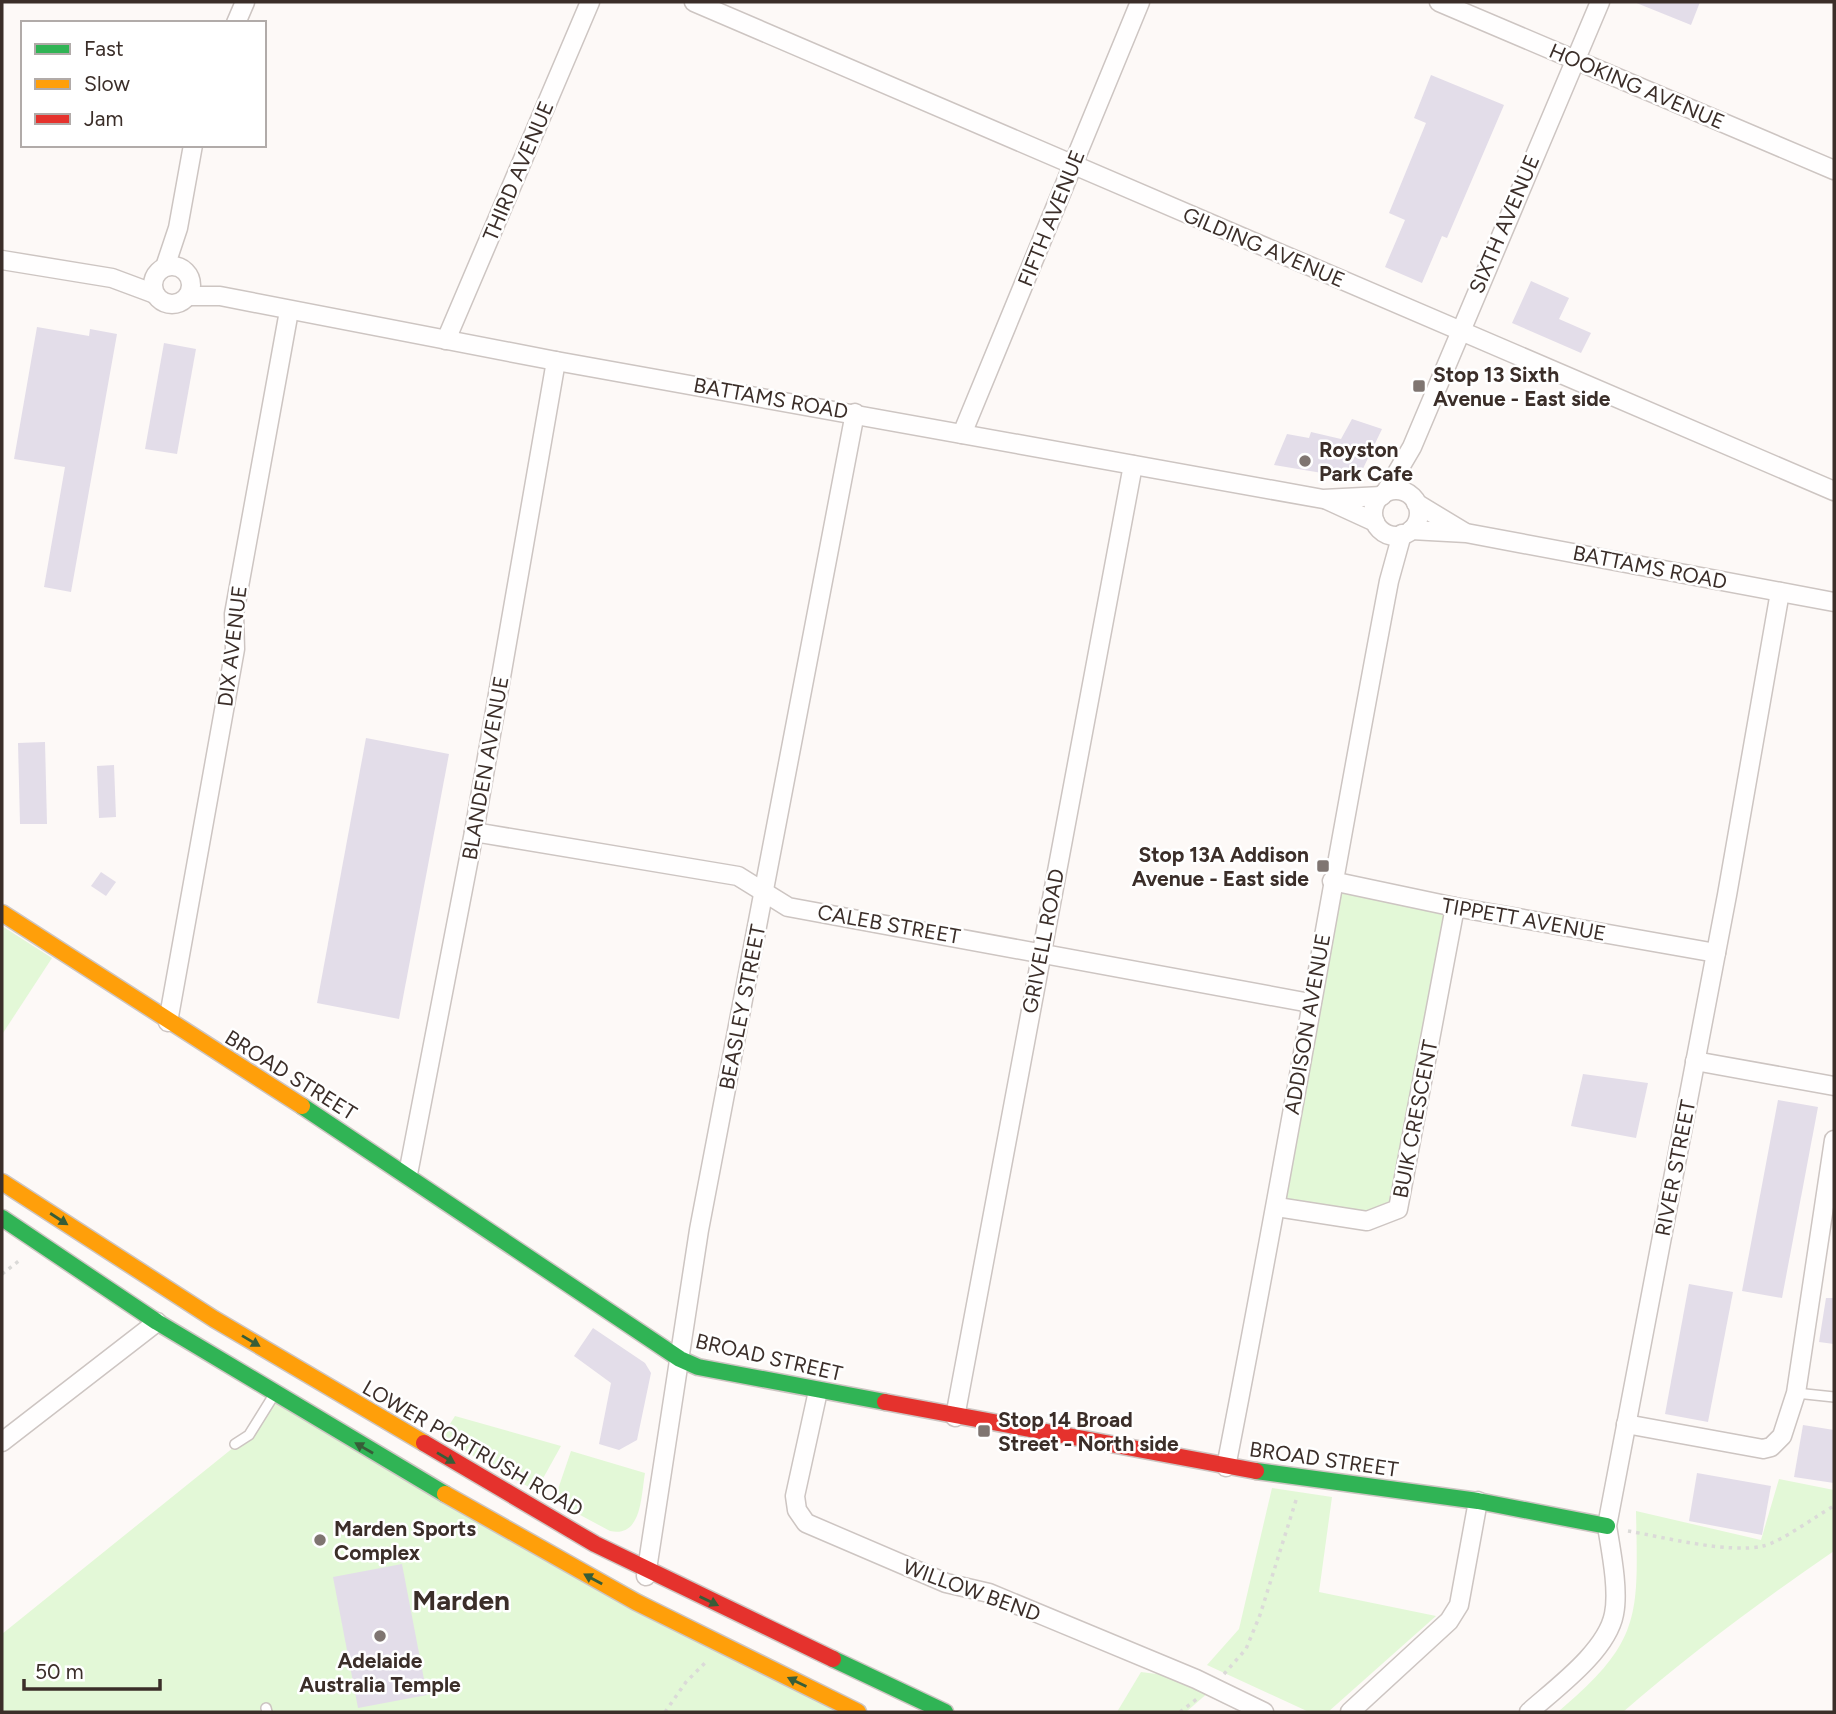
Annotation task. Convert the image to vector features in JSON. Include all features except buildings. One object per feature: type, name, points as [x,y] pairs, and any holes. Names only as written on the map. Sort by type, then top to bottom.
[{"type":"main road","name":"BROAD STREET","points":[[2,913],[168,1023],[408,1174],[680,1359],[698,1367],[1226,1467],[1478,1501],[1606,1526]]},
{"type":"main road","name":"LOWER PORTRUSH ROAD","points":[[2,1182],[214,1319],[595,1544],[648,1572],[945,1712]]},
{"type":"main road","points":[[2,1218],[157,1322],[551,1555],[715,1643],[858,1712]]},
{"type":"main road","points":[[138,1272],[147,1289],[157,1322]]},
{"type":"main road","points":[[157,1322],[187,1318],[214,1319]]},
{"type":"main road","points":[[531,1508],[551,1555]]},
{"type":"main road","points":[[551,1555],[595,1544]]},
{"type":"street","points":[[237,21],[245,2]]},
{"type":"street","name":"THIRD AVENUE","points":[[446,340],[590,2]]},
{"type":"street","name":"GILDING AVENUE","points":[[694,2],[1834,491]]},
{"type":"street","name":"FIFTH AVENUE","points":[[962,434],[1140,2]]},
{"type":"street","name":"HOOKING AVENUE","points":[[1439,2],[1834,170]]},
{"type":"street","name":"SIXTH AVENUE","points":[[1383,494],[1412,447],[1458,331],[1600,2]]},
{"type":"street","points":[[155,294],[153,282],[162,269],[178,228],[193,147]]},
{"type":"street","points":[[2,260],[113,278],[155,294],[167,304],[176,304],[187,282],[178,228]]},
{"type":"street","points":[[113,278],[176,266],[187,282]]},
{"type":"street","name":"BATTAMS ROAD","points":[[187,282],[220,296],[289,312],[855,412],[962,434],[1324,499],[1394,530],[1466,533],[1834,602]]},
{"type":"street","name":"DIX AVENUE","points":[[168,1023],[235,649],[234,614],[289,312]]},
{"type":"street","name":"BLANDEN AVENUE","points":[[408,1174],[474,832],[556,361]]},
{"type":"street","name":"BEASLEY STREET","points":[[636,1602],[648,1572],[699,1230],[855,412]]},
{"type":"street","name":"SIXTH AVENUE","points":[[1412,447],[1408,479],[1413,499]]},
{"type":"street","name":"GRIVELL ROAD","points":[[955,1417],[1133,465]]},
{"type":"street","points":[[1402,491],[1413,499],[1418,516],[1394,530],[1373,508],[1383,494],[1402,491]]},
{"type":"street","name":"BATTAMS ROAD","points":[[1324,499],[1383,494]]},
{"type":"street","name":"BATTAMS ROAD","points":[[1413,499],[1466,533]]},
{"type":"street","name":"ADDISON AVENUE","points":[[1226,1467],[1277,1207],[1310,1003],[1389,581],[1394,530]]},
{"type":"street","name":"RIVER STREET","points":[[1529,1712],[1591,1657],[1614,1615],[1612,1559],[1606,1526],[1716,953],[1780,592]]},
{"type":"street","name":"CALEB STREET","points":[[474,832],[738,876],[788,907],[1041,951],[1310,1003]]},
{"type":"street","name":"TIPPETT AVENUE","points":[[1332,881],[1716,953]]},
{"type":"street","name":"BUIK CRESCENT","points":[[1277,1207],[1367,1221],[1398,1209],[1455,906]]},
{"type":"street","points":[[1695,1061],[1834,1087]]},
{"type":"street","points":[[1626,1424],[1763,1449],[1771,1447],[1782,1436],[1796,1393],[1834,1140]]},
{"type":"street","points":[[2,1442],[157,1322]]},
{"type":"street","name":"WILLOW BEND","points":[[817,1391],[794,1496],[797,1510],[806,1523],[946,1583],[1001,1598],[1196,1679],[1264,1712]]},
{"type":"street","points":[[1350,1712],[1450,1621],[1459,1605],[1478,1501]]},
{"type":"lane","points":[[1796,1393],[1834,1397]]},
{"type":"lane","points":[[235,1444],[249,1435],[275,1394]]},
{"type":"path","points":[[2,1274],[21,1259]]},
{"type":"path","points":[[1222,1676],[1245,1649],[1260,1615],[1297,1497]]},
{"type":"path","points":[[1606,1526],[1684,1541],[1740,1547],[1764,1546],[1834,1506]]},
{"type":"path","points":[[665,1712],[686,1682],[701,1670],[715,1643]]},
{"type":"green space","points":[[1332,881],[1455,907],[1398,1209],[1383,1217],[1277,1207]]},
{"type":"green space","points":[[2,926],[52,958],[3,1033],[2,1032]]},
{"type":"green space","name":"Marden Sports Complex","points":[[275,1394],[858,1712],[2,1712],[2,1634],[249,1435]]},
{"type":"green space","points":[[455,1416],[561,1446],[536,1491],[441,1438]]},
{"type":"green space","points":[[571,1451],[645,1473],[638,1513],[628,1528],[610,1531],[554,1501]]},
{"type":"green space","points":[[1779,1479],[1834,1490],[1834,1551],[1726,1628],[1623,1712],[1558,1712],[1606,1666],[1629,1625],[1636,1577],[1636,1511],[1761,1540]]},
{"type":"green space","points":[[1272,1488],[1332,1497],[1319,1592],[1436,1616],[1328,1712],[1309,1712],[1207,1665],[1239,1629]]},
{"type":"green space","points":[[1141,1672],[1180,1677],[1210,1691],[1186,1712],[1117,1712]]},
{"type":"traffic: fast","points":[[302,1106],[680,1359],[698,1367],[885,1402]]},
{"type":"traffic: fast","points":[[2,1218],[157,1322],[445,1494]]},
{"type":"traffic: fast","points":[[1256,1471],[1478,1501],[1607,1526]]},
{"type":"traffic: fast","points":[[833,1659],[945,1712]]},
{"type":"traffic: slow","points":[[2,913],[302,1106]]},
{"type":"traffic: slow","points":[[2,1182],[214,1319],[424,1443]]},
{"type":"traffic: slow","points":[[445,1494],[636,1602],[858,1712]]},
{"type":"traffic: jam","points":[[885,1402],[1256,1471]]},
{"type":"traffic: jam","points":[[424,1443],[595,1544],[833,1659]]},
{"type":"place","name":"Stop 13 Sixth Avenue - East side","points":[[1419,386]]},
{"type":"place","name":"Royston Park Cafe","points":[[1305,461]]},
{"type":"place","name":"Stop 13A Addison Avenue - East side","points":[[1323,866]]},
{"type":"place","name":"Stop 14 Broad Street - North side","points":[[984,1431]]},
{"type":"place","name":"Marden Sports Complex","points":[[320,1540]]},
{"type":"place","name":"Adelaide Australia Temple","points":[[380,1636]]},
{"type":"district","name":"Marden","points":[[461,1600]]}]
